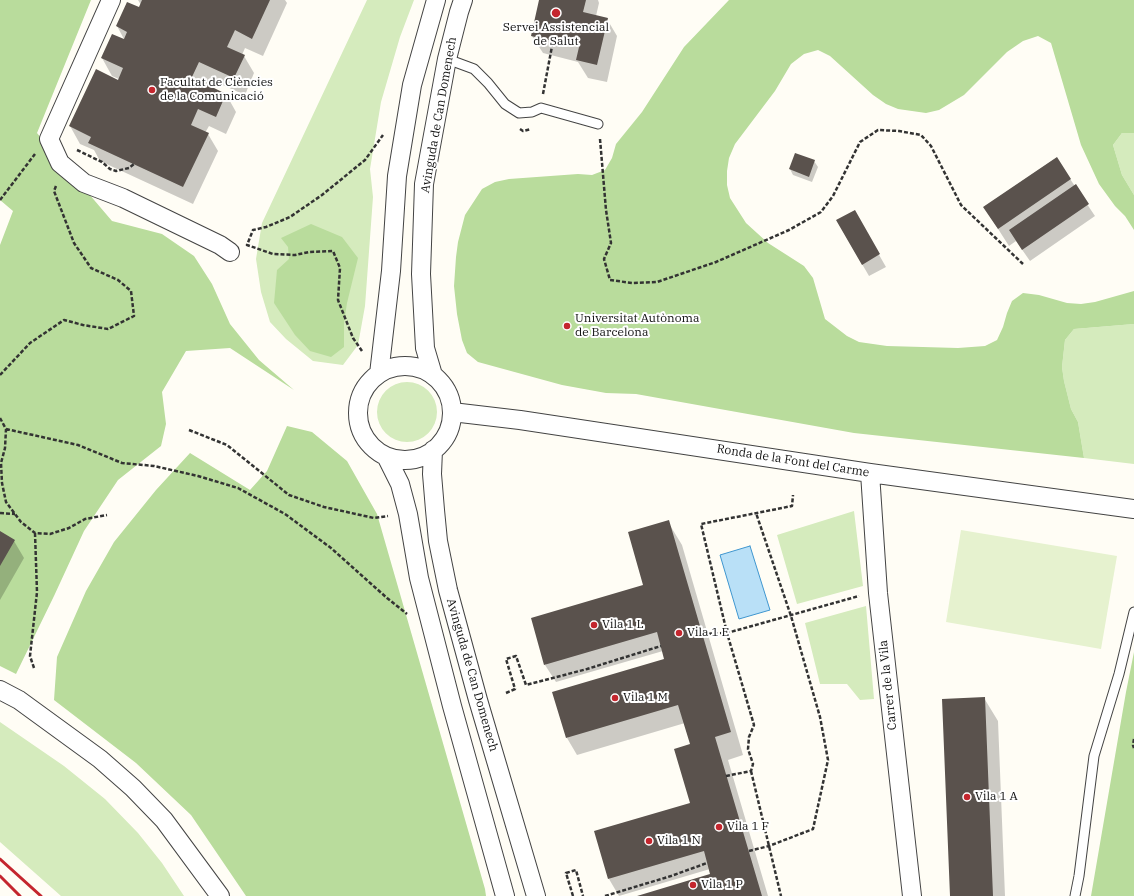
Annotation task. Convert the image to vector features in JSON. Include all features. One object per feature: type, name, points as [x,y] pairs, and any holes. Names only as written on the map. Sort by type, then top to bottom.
[{"type":"street","points":[[111,0],[49,139],[60,163],[84,183],[130,201],[220,245],[230,252]]},
{"type":"street","points":[[379,374],[391,271],[397,176],[412,85],[436,0]]},
{"type":"street","name":"Avinguda de Can Domenech","points":[[433,375],[425,348],[421,274],[424,184],[447,59],[463,0]]},
{"type":"street","points":[[406,366],[420,369],[433,375],[448,393],[452,412],[451,422],[446,436],[441,444],[434,450],[411,460],[400,460],[386,456],[374,448],[362,432],[358,418],[362,394],[369,382],[379,374],[392,368],[406,366]]},
{"type":"street","name":"Ronda de la Font del Carme","points":[[452,412],[520,420],[870,473],[1134,509]]},
{"type":"street","name":"Avinguda de Can Domenech","points":[[434,450],[432,474],[438,542],[448,590],[478,700],[536,896]]},
{"type":"street","points":[[386,456],[400,484],[408,514],[419,578],[450,699],[505,896]]},
{"type":"street","name":"Carrer de la Vila","points":[[870,473],[878,593],[912,896]]},
{"type":"street","points":[[0,690],[19,700],[100,759],[133,788],[168,825],[220,896]]},
{"type":"lane","points":[[447,59],[474,69],[488,83],[504,104],[519,112],[532,112],[541,108],[598,124]]},
{"type":"lane","points":[[1075,896],[1079,876],[1094,756],[1120,674],[1134,612]]},
{"type":"path","points":[[541,108],[553,41]]},
{"type":"path","points":[[598,124],[606,210],[611,244],[604,259],[610,280],[632,283],[657,282],[716,262],[789,230],[821,212],[833,196],[860,142],[878,130],[899,131],[921,135],[931,146],[961,205],[1023,264]]},
{"type":"path","points":[[365,355],[353,338],[338,300],[340,268],[332,251],[310,252],[295,255],[273,254],[247,245],[252,230],[266,228],[290,217],[328,190],[365,160],[387,129]]},
{"type":"path","points":[[75,149],[102,162],[110,169],[116,171],[129,168],[134,164]]},
{"type":"path","points":[[0,200],[36,152]]},
{"type":"path","points":[[0,375],[30,343],[64,320],[108,329],[134,316],[131,291],[118,280],[91,268],[74,243],[54,191],[56,185]]},
{"type":"path","points":[[0,418],[6,429],[5,448],[1,463],[2,483],[6,502],[21,522],[35,533],[50,534],[69,528],[85,519],[107,515]]},
{"type":"path","points":[[6,429],[78,445],[122,463],[154,466],[198,476],[238,488],[285,514],[331,548],[387,598],[411,616]]},
{"type":"path","points":[[189,430],[227,446],[289,495],[324,507],[374,518],[392,516]]},
{"type":"path","points":[[781,896],[751,771],[752,764],[748,749],[749,737],[754,725],[727,633],[701,524],[792,506],[793,495]]},
{"type":"path","points":[[0,512],[15,514]]},
{"type":"path","points":[[749,851],[769,846],[813,829],[828,760],[820,717],[791,616],[756,513]]},
{"type":"path","points":[[34,668],[30,656],[37,592],[35,533]]},
{"type":"path","points":[[702,634],[727,633],[862,596]]},
{"type":"path","points":[[506,693],[514,689],[506,659],[516,656],[526,685],[587,669],[661,646]]},
{"type":"path","points":[[1134,739],[1134,748]]},
{"type":"path","points":[[726,776],[751,771]]},
{"type":"path","points":[[605,896],[707,864]]},
{"type":"path","points":[[573,896],[566,873],[576,870],[583,896]]},
{"type":"green space","points":[[0,0],[91,0],[37,133],[112,221],[162,234],[194,256],[212,284],[230,324],[259,360],[294,390],[230,348],[186,351],[162,392],[166,424],[161,446],[118,480],[84,531],[16,674],[0,666],[0,245],[13,211],[0,200]]},
{"type":"green space","points":[[367,0],[414,0],[400,37],[381,102],[370,169],[373,197],[365,306],[358,345],[343,365],[313,361],[286,339],[270,322],[261,292],[256,259],[262,223]]},
{"type":"green space","points":[[729,0],[1134,0],[1134,133],[1122,133],[1113,145],[1122,175],[1134,195],[1134,230],[1125,216],[1115,206],[1099,184],[1081,145],[1051,43],[1038,36],[1023,41],[1007,52],[964,95],[939,110],[926,113],[898,109],[886,104],[873,95],[830,56],[818,50],[804,54],[791,64],[775,91],[735,144],[729,158],[727,171],[727,185],[730,198],[746,223],[768,243],[804,266],[813,278],[825,319],[847,336],[859,342],[887,346],[958,348],[985,346],[997,340],[1012,301],[1023,293],[1039,295],[1067,303],[1081,304],[1095,302],[1134,291],[1134,324],[1074,329],[1065,340],[1062,367],[1064,381],[1071,409],[1078,422],[1084,458],[854,433],[636,394],[606,393],[562,385],[478,362],[467,353],[462,340],[457,314],[454,286],[456,257],[465,215],[482,189],[495,182],[509,179],[578,174],[592,175],[605,170],[612,158],[616,144],[642,112],[684,47]]},
{"type":"green space","points":[[1122,133],[1134,133],[1134,195],[1122,175],[1113,145]]},
{"type":"green space","points":[[311,224],[342,237],[358,258],[347,303],[344,323],[344,347],[331,357],[310,351],[295,335],[274,303],[277,270],[289,259],[288,247],[281,238]]},
{"type":"green space","points":[[1134,324],[1134,464],[1084,458],[1078,422],[1071,409],[1064,381],[1062,367],[1065,340],[1074,329]]},
{"type":"green space","points":[[407,382],[424,387],[432,395],[437,412],[432,429],[424,437],[407,442],[390,437],[382,429],[377,412],[382,395],[390,387]]},
{"type":"green space","points":[[287,426],[312,432],[347,461],[377,514],[486,896],[246,896],[191,815],[136,763],[54,700],[57,657],[86,591],[114,542],[156,490],[190,453],[250,490],[267,471]]},
{"type":"green space","points":[[854,511],[863,586],[797,604],[777,535]]},
{"type":"green space","points":[[961,530],[1117,556],[1101,649],[946,622]]},
{"type":"green space","points":[[866,606],[874,699],[860,700],[847,684],[820,684],[805,623]]},
{"type":"green space","points":[[1134,652],[1134,896],[1091,896],[1126,692]]},
{"type":"green space","points":[[0,722],[64,766],[105,799],[138,833],[162,863],[184,896],[61,896],[0,842]]},
{"type":"water","points":[[750,546],[770,610],[739,619],[720,555]]},
{"type":"building","name":"Facultat de Ciències de la Comunicació","points":[[142,0],[270,0],[252,39],[235,30],[227,47],[245,55],[234,78],[199,62],[192,77],[226,94],[216,117],[198,109],[191,125],[209,133],[183,187],[88,143],[91,137],[69,126],[96,69],[118,80],[123,68],[101,58],[112,34],[124,39],[127,32],[116,26],[127,2],[139,7]]},
{"type":"building","name":"Servei Assistencial de Salut","points":[[539,0],[586,0],[583,12],[608,18],[597,65],[576,60],[579,47],[531,36]]},
{"type":"building","points":[[795,153],[815,160],[809,177],[789,169]]},
{"type":"building","points":[[1057,157],[1071,179],[998,229],[983,207]]},
{"type":"building","points":[[1076,184],[1089,204],[1022,250],[1009,230]]},
{"type":"building","points":[[855,210],[880,254],[862,265],[836,220]]},
{"type":"building","points":[[669,520],[731,732],[715,737],[762,896],[637,896],[710,874],[704,851],[608,879],[594,831],[690,803],[674,749],[690,744],[678,705],[566,738],[552,692],[664,659],[657,632],[544,665],[531,618],[643,585],[628,532]]},
{"type":"building","points":[[0,531],[15,540],[0,566]]},
{"type":"building","name":"Vila 1 A","points":[[985,697],[993,896],[950,896],[942,699]]},
{"type":"railway","points":[[0,859],[41,896]]},
{"type":"railway","points":[[0,876],[20,896]]},
{"type":"place","name":"Servei Assistencial de Salut","points":[[556,13]]},
{"type":"place","name":"Facultat de Ciències de la Comunicació","points":[[152,90]]},
{"type":"place","name":"Universitat Autònoma de Barcelona","points":[[567,326]]},
{"type":"place","name":"Vila 1 L","points":[[594,625]]},
{"type":"place","name":"Vila 1 E","points":[[679,633]]},
{"type":"place","name":"Vila 1 M","points":[[615,698]]},
{"type":"place","name":"Vila 1 A","points":[[967,797]]},
{"type":"place","name":"Vila 1 F","points":[[719,827]]},
{"type":"place","name":"Vila 1 N","points":[[649,841]]},
{"type":"place","name":"Vila 1 P","points":[[693,885]]}]
